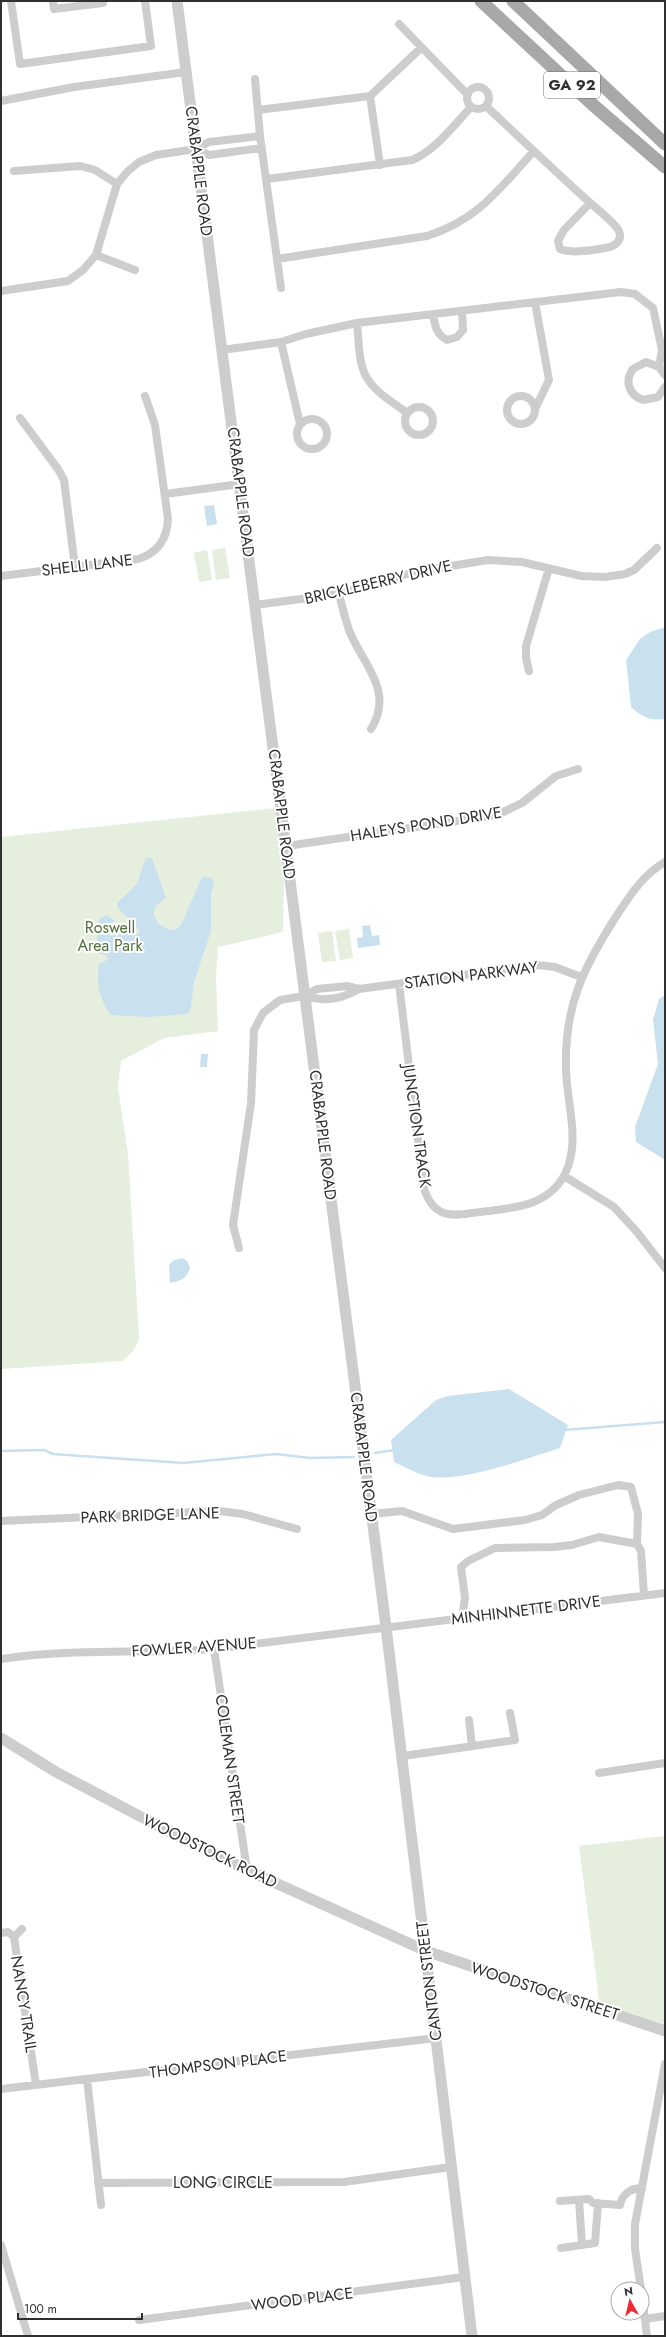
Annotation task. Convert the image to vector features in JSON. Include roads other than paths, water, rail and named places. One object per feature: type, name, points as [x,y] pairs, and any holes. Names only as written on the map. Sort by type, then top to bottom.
[{"type":"main road","name":"GA 92","points":[[481,1],[592,104],[665,167]]},
{"type":"main road","name":"GA 92","points":[[513,1],[665,144]]},
{"type":"street","points":[[12,1],[20,64],[151,46],[145,1]]},
{"type":"street","points":[[53,1],[54,9],[103,3],[103,1]]},
{"type":"street","name":"CRABAPPLE ROAD","points":[[177,1],[287,846],[304,996],[386,1627]]},
{"type":"street","points":[[398,24],[467,94]]},
{"type":"street","points":[[258,110],[370,96],[421,48]]},
{"type":"street","points":[[1,100],[74,87],[186,72]]},
{"type":"street","points":[[254,79],[260,136],[282,288]]},
{"type":"street","points":[[473,88],[484,88],[489,98],[486,106],[479,110],[471,107],[467,102],[467,94],[473,88]]},
{"type":"street","points":[[370,96],[380,165]]},
{"type":"street","points":[[486,106],[619,230],[620,238],[618,244],[610,248],[567,252],[560,249],[558,241],[562,232],[590,203]]},
{"type":"street","points":[[267,179],[412,160],[424,155],[471,107]]},
{"type":"street","points":[[1,291],[68,281],[83,270],[96,255],[116,184],[139,162],[156,155],[196,150],[209,142],[260,136]]},
{"type":"street","points":[[225,140],[226,152]]},
{"type":"street","points":[[196,150],[209,155],[262,148]]},
{"type":"street","points":[[277,258],[426,236],[448,230],[469,218],[485,205],[534,151]]},
{"type":"street","points":[[14,171],[80,166],[95,170],[116,184]]},
{"type":"street","points":[[96,255],[135,270]]},
{"type":"street","points":[[222,350],[281,342],[320,330],[357,323],[621,292],[634,294],[653,308],[662,350],[659,367]]},
{"type":"street","points":[[535,302],[549,380],[535,409]]},
{"type":"street","points":[[433,314],[436,329],[440,336],[447,340],[457,337],[462,330],[462,311]]},
{"type":"street","points":[[357,323],[363,367],[367,378],[381,394],[408,413]]},
{"type":"street","points":[[281,342],[300,424]]},
{"type":"street","points":[[665,375],[659,367],[646,362],[636,366],[628,377],[629,387],[638,398],[648,400],[658,397],[665,387]]},
{"type":"street","name":"SHELLI LANE","points":[[1,576],[138,559],[154,552],[163,542],[168,529],[165,494],[155,425],[145,396]]},
{"type":"street","points":[[20,418],[58,469],[64,480],[75,567]]},
{"type":"street","points":[[165,494],[240,484]]},
{"type":"street","name":"BRICKLEBERRY DRIVE","points":[[256,605],[339,594],[414,572],[488,560],[522,562],[581,576],[606,577],[625,574],[634,570],[657,548]]},
{"type":"street","points":[[529,671],[526,658],[526,646],[549,568]]},
{"type":"street","points":[[339,594],[349,630],[371,668],[378,689],[380,710],[371,729]]},
{"type":"street","name":"HALEYS POND DRIVE","points":[[287,846],[497,815],[522,804],[556,776],[578,769]]},
{"type":"street","name":"JUNCTION TRACK","points":[[399,984],[424,1189],[428,1199],[436,1209],[454,1215],[522,1207],[546,1196],[564,1176],[571,1159],[574,1142],[566,1072],[566,1040],[571,1009],[581,977],[594,951],[634,889],[644,877],[665,862]]},
{"type":"street","name":"STATION PARKWAY","points":[[304,996],[318,1001],[348,995],[359,989],[537,965],[555,967],[581,977]]},
{"type":"street","points":[[239,1248],[233,1225],[251,1103],[254,1030],[263,1013],[273,1004],[289,998],[304,996]]},
{"type":"street","points":[[564,1176],[614,1207],[637,1232],[665,1268]]},
{"type":"street","points":[[372,1514],[402,1511],[453,1528],[524,1520],[542,1515],[556,1505],[579,1495],[618,1485],[631,1487],[638,1514],[637,1544],[641,1551],[644,1595]]},
{"type":"street","name":"PARK BRIDGE LANE","points":[[1,1521],[220,1511],[243,1514],[297,1529]]},
{"type":"street","points":[[462,1618],[465,1598],[462,1567],[468,1561],[495,1548],[554,1547],[572,1545],[599,1537],[637,1544]]},
{"type":"street","name":"MINHINNETTE DRIVE","points":[[386,1627],[665,1593]]},
{"type":"street","name":"FOWLER AVENUE","points":[[1,1659],[25,1655],[94,1652],[173,1652],[214,1649],[386,1627]]},
{"type":"street","name":"CANTON STREET","points":[[386,1627],[472,2336]]},
{"type":"street","name":"COLEMAN STREET","points":[[214,1649],[247,1870]]},
{"type":"street","points":[[402,1756],[514,1740],[510,1713]]},
{"type":"street","points":[[469,1720],[472,1746]]},
{"type":"street","name":"WOODSTOCK ROAD","points":[[1,1738],[56,1772],[247,1870],[426,1951]]},
{"type":"street","points":[[599,1772],[665,1763]]},
{"type":"street","points":[[14,1937],[22,1929]]},
{"type":"street","name":"NANCY TRAIL","points":[[1,1933],[8,1932],[14,1937],[36,2085]]},
{"type":"street","name":"WOODSTOCK STREET","points":[[426,1951],[665,2031]]},
{"type":"street","name":"THOMPSON PLACE","points":[[1,2089],[436,2038]]},
{"type":"street","points":[[640,2281],[635,2224],[665,2064]]},
{"type":"street","points":[[87,2079],[101,2205]]},
{"type":"street","name":"LONG CIRCLE","points":[[98,2183],[344,2182],[451,2167]]},
{"type":"street","points":[[560,2201],[589,2199],[593,2203],[620,2205],[629,2191],[635,2188],[642,2189]]},
{"type":"street","points":[[579,2200],[582,2245]]},
{"type":"street","points":[[561,2248],[595,2244],[598,2203]]},
{"type":"street","points":[[1,2245],[27,2334]]},
{"type":"street","name":"WOOD PLACE","points":[[139,2320],[464,2277]]},
{"type":"street","points":[[650,2318],[665,2316]]},
{"type":"street","points":[[645,2321],[647,2336]]},
{"type":"water","points":[[214,505],[217,524],[207,526],[204,506]]},
{"type":"water","points":[[665,627],[665,719],[651,719],[643,716],[631,707],[626,660],[640,639],[650,632]]},
{"type":"water","points":[[146,857],[152,858],[166,898],[156,906],[154,915],[159,923],[172,930],[176,930],[181,925],[202,877],[212,878],[214,884],[211,893],[211,931],[194,982],[191,1006],[188,1014],[148,1017],[111,1015],[101,997],[99,990],[99,963],[106,961],[108,956],[96,952],[99,919],[107,915],[124,929],[139,934],[139,930],[118,908],[117,903],[137,884]]},
{"type":"water","points":[[370,925],[372,936],[379,935],[380,945],[358,948],[357,938],[363,937],[362,926]]},
{"type":"water","points":[[665,995],[665,1160],[636,1142],[635,1127],[658,1064],[653,1020],[659,999]]},
{"type":"water","points":[[201,1054],[208,1054],[207,1067],[200,1067]]},
{"type":"water","points":[[182,1258],[187,1261],[190,1267],[189,1271],[183,1279],[170,1283],[169,1265],[174,1260]]},
{"type":"water","points":[[509,1389],[568,1425],[560,1448],[496,1468],[461,1476],[426,1476],[394,1462],[391,1440],[436,1400],[448,1396]]},
{"type":"waterway","points":[[564,1430],[665,1422]]},
{"type":"waterway","points":[[1,1451],[44,1450],[53,1454],[183,1463],[276,1454],[310,1458],[354,1457]]},
{"type":"waterway","points":[[375,1453],[394,1450]]},
{"type":"park label","name":"Roswell Area Park","points":[[110,936]]}]
